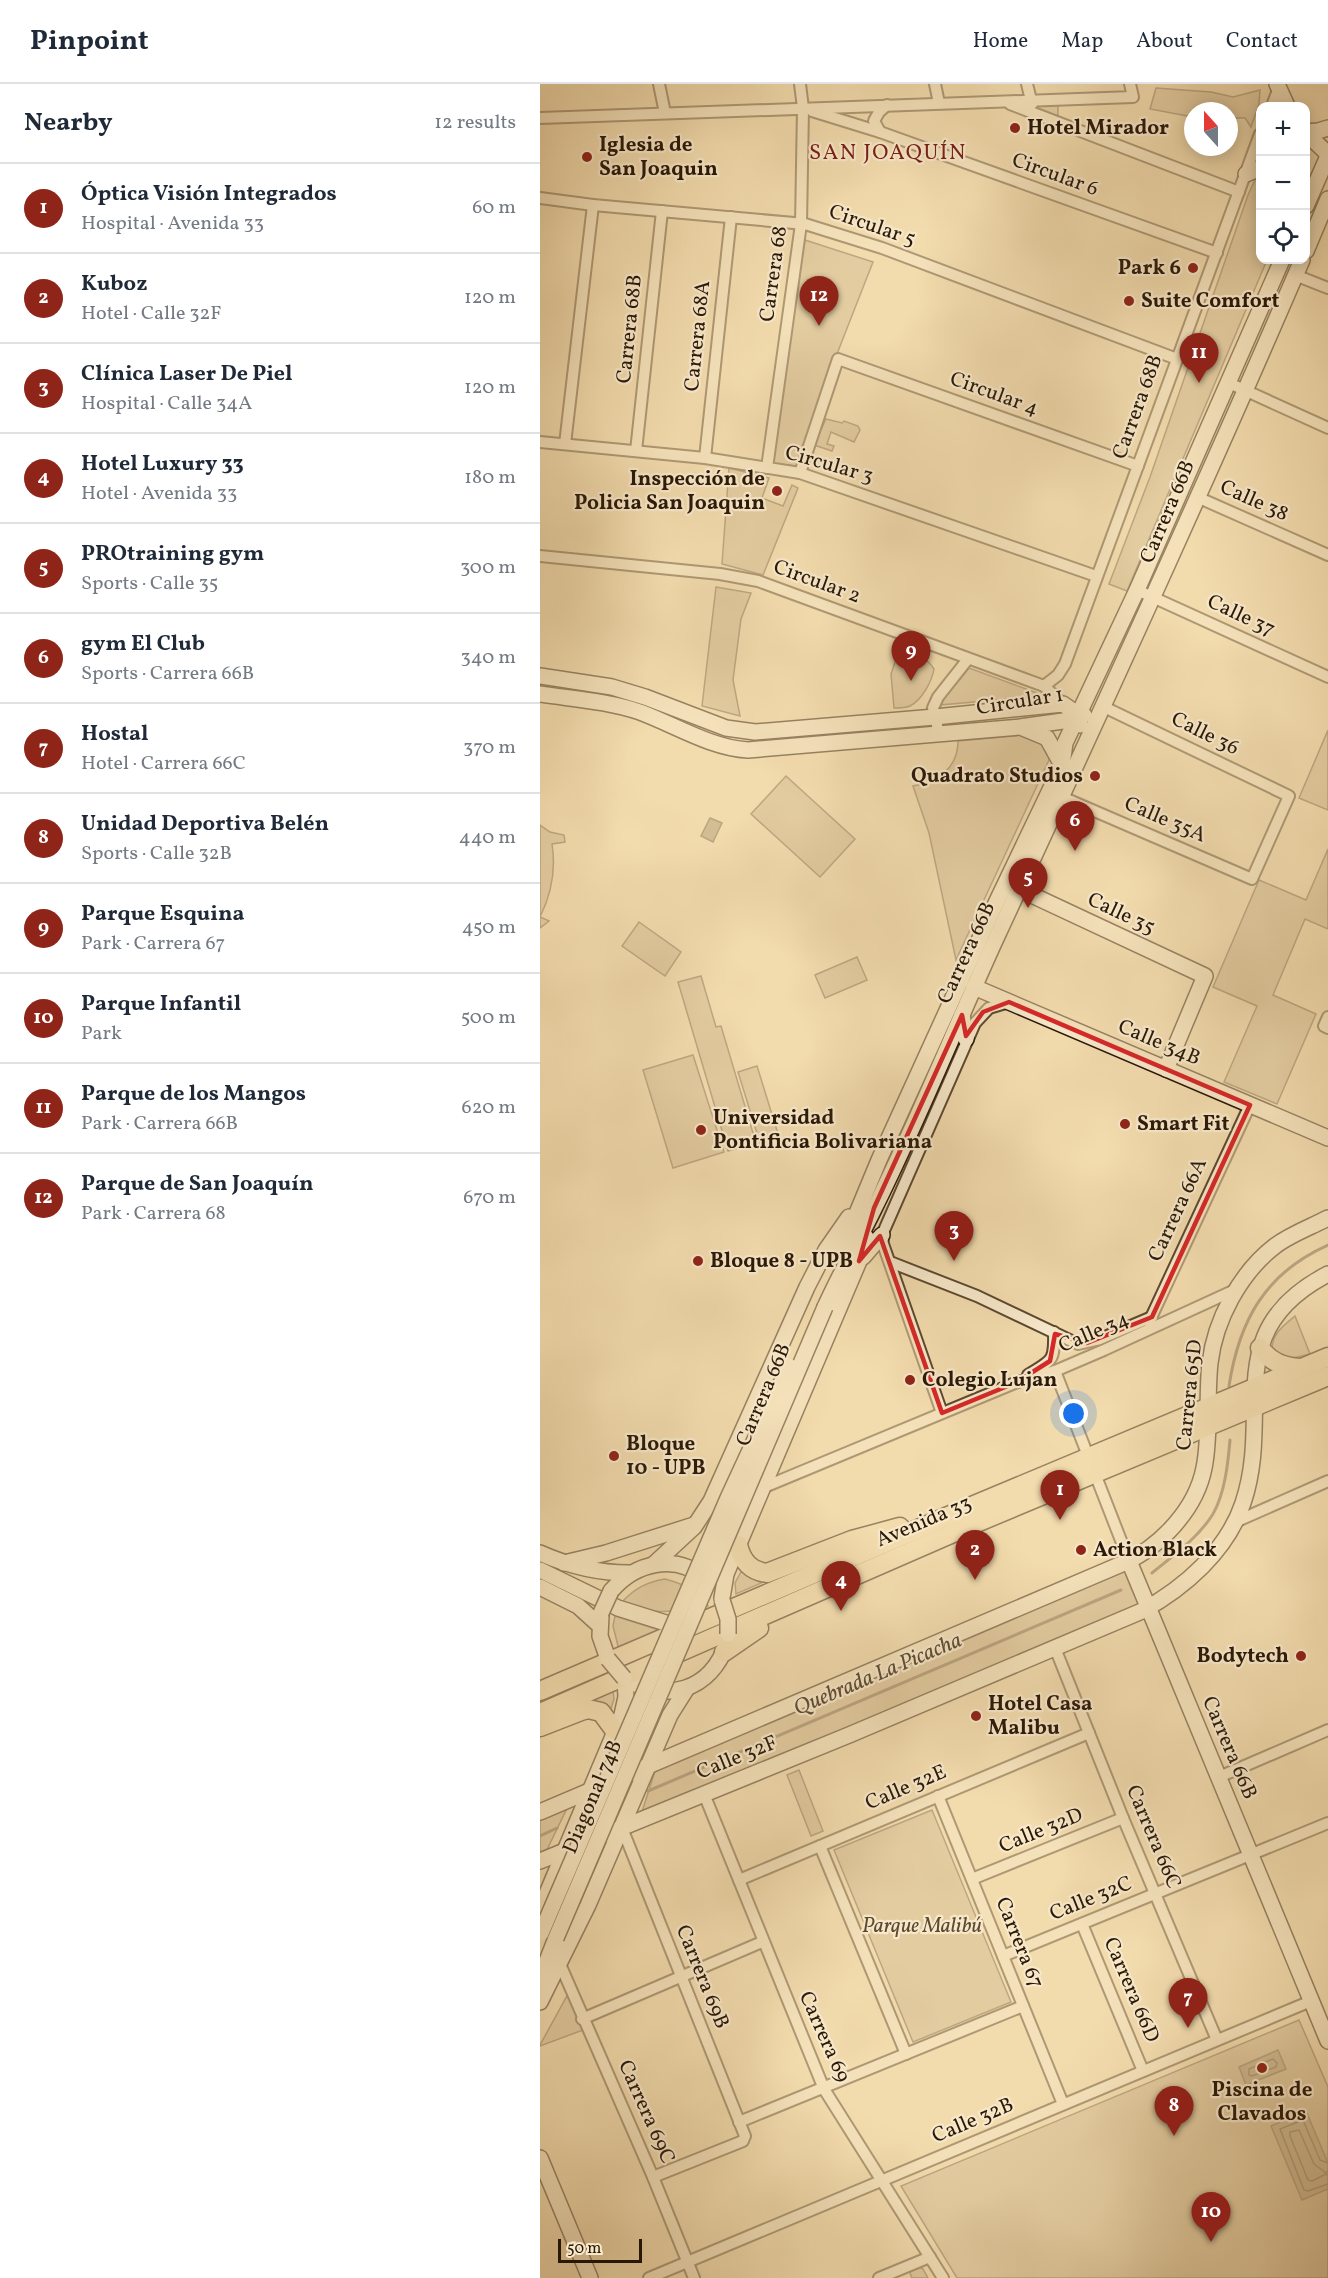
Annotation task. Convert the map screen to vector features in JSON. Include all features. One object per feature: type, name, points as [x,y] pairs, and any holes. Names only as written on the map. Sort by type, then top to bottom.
[{"type":"main road","points":[[1277,87],[1285,102]]},
{"type":"main road","points":[[1310,132],[1328,128]]},
{"type":"main road","points":[[1310,138],[1328,155],[1310,189]]},
{"type":"main road","points":[[1246,174],[1256,170]]},
{"type":"main road","points":[[1310,240],[1328,199]]},
{"type":"main road","name":"Carrera 66B","points":[[820,1306],[864,1194],[997,901],[1062,765],[1065,743],[1137,590],[1280,264]]},
{"type":"main road","name":"Carrera 66B","points":[[681,1631],[728,1498],[820,1306],[874,1208],[1154,598],[1300,264]]},
{"type":"main road","name":"Circular 1","points":[[540,676],[612,687],[726,728],[755,732],[1065,704],[1077,717]]},
{"type":"main road","name":"Circular 1","points":[[540,694],[585,700],[639,712],[715,743],[740,750],[1020,727],[1077,717]]},
{"type":"main road","points":[[1065,704],[1087,698]]},
{"type":"main road","points":[[1085,749],[1077,717],[1104,707]]},
{"type":"main road","points":[[1020,727],[1047,738],[1062,765]]},
{"type":"main road","name":"Calle 35","points":[[1019,890],[1205,976],[1166,1069]]},
{"type":"main road","name":"Calle 34B","points":[[974,987],[1328,1138]]},
{"type":"main road","points":[[962,1015],[966,1039]]},
{"type":"main road","points":[[654,1564],[670,1564],[693,1571],[713,1585],[722,1599],[728,1620],[724,1652],[713,1670],[687,1688],[671,1692],[639,1687],[624,1679],[606,1654],[600,1619],[611,1591],[629,1574],[654,1564],[697,1524],[711,1501],[826,1250],[864,1194]]},
{"type":"main road","points":[[722,1599],[724,1581],[738,1545],[859,1261],[874,1208]]},
{"type":"main road","name":"Carrera 65D","points":[[1131,1565],[1177,1522],[1193,1498],[1204,1468],[1210,1362],[1228,1304],[1259,1262],[1277,1245],[1328,1218]]},
{"type":"main road","points":[[859,1261],[882,1235]]},
{"type":"main road","points":[[1146,1604],[1176,1591],[1195,1574],[1235,1522],[1243,1502],[1249,1473],[1260,1348],[1270,1321],[1305,1286],[1328,1274]]},
{"type":"main road","points":[[1260,1348],[1273,1361],[1291,1368],[1300,1368]]},
{"type":"main road","name":"Avenida 33","points":[[540,1691],[681,1631],[964,1519],[1092,1465],[1208,1407],[1328,1357]]},
{"type":"main road","name":"Avenida 33","points":[[1092,1465],[1208,1426],[1328,1376]]},
{"type":"main road","points":[[741,1432],[744,1444],[749,1449],[762,1455],[777,1452]]},
{"type":"main road","points":[[711,1501],[715,1498],[732,1497],[752,1511]]},
{"type":"main road","points":[[738,1545],[740,1554],[747,1565],[767,1573],[852,1540],[964,1519]]},
{"type":"main road","points":[[724,1652],[752,1631],[897,1569],[964,1519]]},
{"type":"main road","name":"Avenida 33","points":[[540,1713],[964,1519]]},
{"type":"main road","points":[[564,1563],[606,1553],[697,1524]]},
{"type":"main road","points":[[540,1553],[564,1563],[597,1572],[629,1574]]},
{"type":"main road","name":"Carrera 66B","points":[[1131,1565],[1328,2041]]},
{"type":"main road","name":"Calle 32F","points":[[540,1812],[1131,1565]]},
{"type":"main road","points":[[540,1570],[618,1608],[681,1631]]},
{"type":"main road","points":[[540,1587],[600,1619]]},
{"type":"main road","name":"Calle 32F","points":[[540,1861],[1055,1648],[1146,1604]]},
{"type":"main road","name":"Diagonal 74B","points":[[540,1934],[681,1631]]},
{"type":"main road","name":"Diagonal 74B","points":[[540,1979],[681,1631]]},
{"type":"main road","points":[[540,1680],[606,1654]]},
{"type":"main road","points":[[540,1910],[625,1706],[624,1679]]},
{"type":"main road","points":[[540,2002],[588,1905],[670,1715],[687,1688]]},
{"type":"main road","points":[[540,1727],[588,1709],[601,1712],[615,1731]]},
{"type":"main road","points":[[662,1734],[677,1754]]},
{"type":"main road","points":[[575,1826],[589,1836],[598,1837]]},
{"type":"main road","points":[[549,1889],[571,1890],[588,1905]]},
{"type":"main road","points":[[540,2158],[590,2278]]},
{"type":"street","points":[[659,84],[666,112]]},
{"type":"street","name":"Carrera 68","points":[[767,468],[801,224],[803,108],[800,84]]},
{"type":"street","points":[[935,84],[939,103]]},
{"type":"street","points":[[1027,84],[1035,112]]},
{"type":"street","points":[[540,118],[591,118],[666,112],[1133,97],[1130,84]]},
{"type":"street","points":[[1273,102],[1277,87]]},
{"type":"street","points":[[1002,101],[1239,192]]},
{"type":"street","points":[[880,132],[874,121],[887,105]]},
{"type":"street","name":"Circular 6","points":[[803,108],[880,132],[1217,253]]},
{"type":"street","name":"Carrera 68B","points":[[1044,686],[1063,670],[1256,145]]},
{"type":"street","name":"Circular 5","points":[[540,198],[801,224],[882,248],[1177,359]]},
{"type":"street","points":[[565,444],[593,205]]},
{"type":"street","name":"Carrera 68B","points":[[636,451],[662,211]]},
{"type":"street","name":"Carrera 68A","points":[[705,458],[731,217]]},
{"type":"street","points":[[1295,275],[1328,288]]},
{"type":"street","name":"Circular 4","points":[[800,473],[838,359],[1137,466]]},
{"type":"street","points":[[1229,383],[1328,428]]},
{"type":"street","name":"Circular 3","points":[[540,442],[705,458],[800,473],[1096,576]]},
{"type":"street","name":"Calle 38","points":[[1197,497],[1328,555]]},
{"type":"street","name":"Circular 2","points":[[540,556],[741,577],[758,581],[1044,686],[1065,704]]},
{"type":"street","name":"Calle 37","points":[[1137,590],[1328,677]]},
{"type":"street","points":[[939,734],[933,708],[938,696],[968,659]]},
{"type":"street","name":"Calle 36","points":[[1104,707],[1290,796],[1252,879]]},
{"type":"street","name":"Calle 35A","points":[[1062,797],[1252,879]]},
{"type":"street","name":"Carrera 66B","points":[[882,1235],[966,1039],[983,1012],[988,1008],[1009,1002]]},
{"type":"street","name":"Carrera 66A","points":[[1144,1332],[1250,1105]]},
{"type":"street","points":[[882,1235],[883,1244],[942,1413]]},
{"type":"street","points":[[890,1262],[977,1296],[1078,1344],[1087,1343],[1152,1317]]},
{"type":"street","name":"Calle 34","points":[[762,1488],[1015,1383],[1055,1371],[1238,1288]]},
{"type":"street","points":[[1015,1383],[1050,1361],[1055,1353],[1054,1332]]},
{"type":"street","name":"Carrera 66B","points":[[1055,1371],[1131,1565]]},
{"type":"street","points":[[1235,1522],[1328,1481]]},
{"type":"street","name":"Carrera 66C","points":[[1055,1648],[1217,2040]]},
{"type":"street","points":[[1218,1777],[1328,1730]]},
{"type":"street","name":"Calle 32E","points":[[739,1880],[1089,1733]]},
{"type":"street","name":"Carrera 69","points":[[704,1794],[762,1942],[824,2089],[943,2278]]},
{"type":"street","name":"Carrera 67","points":[[938,1796],[1063,2104]]},
{"type":"street","name":"Calle 32D","points":[[972,1879],[1124,1818]]},
{"type":"street","name":"Calle 32C","points":[[1003,1956],[1328,1823]]},
{"type":"street","name":"Carrera 69B","points":[[622,1827],[745,2136],[743,2141],[653,2177]]},
{"type":"street","points":[[820,1846],[906,2054]]},
{"type":"street","name":"Carrera 66D","points":[[1082,1924],[1143,2071]]},
{"type":"street","points":[[582,2019],[762,1942]]},
{"type":"street","name":"Carrera 69C","points":[[560,1964],[582,2019],[653,2177],[694,2278]]},
{"type":"street","name":"Calle 32B","points":[[649,2278],[1311,2001]]},
{"type":"street","points":[[739,2122],[1023,2006]]},
{"type":"street","points":[[879,2278],[930,2257]]},
{"type":"highlighted area","points":[[1009,1002],[1250,1105],[1152,1317],[1087,1343],[1055,1334],[1050,1361],[1015,1383],[942,1413],[880,1236],[859,1261],[874,1208],[962,1015],[966,1036],[983,1012]]},
{"type":"green space","points":[[1156,88],[1211,92],[1233,97],[1260,90],[1259,102],[1256,102],[1256,113],[1251,127],[1245,118],[1238,118],[1238,102],[1184,102],[1184,115],[1150,109]]},
{"type":"green space","points":[[1058,104],[1058,120],[1034,111],[1033,105]]},
{"type":"green space","points":[[1255,180],[1256,264],[1265,264],[1127,591],[1109,584],[1150,477]]},
{"type":"green space","points":[[805,240],[873,262],[797,466],[770,463]]},
{"type":"green space","points":[[826,419],[842,423],[844,421],[858,426],[860,430],[854,442],[831,432],[827,444],[834,446],[832,451],[814,445]]},
{"type":"green space","points":[[729,468],[769,478],[762,498],[783,506],[792,485],[798,488],[763,575],[722,564]]},
{"type":"green space","points":[[716,587],[751,593],[741,619],[733,680],[740,716],[702,706]]},
{"type":"green space","points":[[899,650],[923,658],[934,669],[929,684],[919,699],[908,707],[894,708],[891,674]]},
{"type":"green space","points":[[969,668],[1045,696],[939,705]]},
{"type":"green space","points":[[1328,730],[1328,810],[1299,798]]},
{"type":"green space","points":[[1022,735],[1044,746],[1049,754],[1049,760],[956,960],[929,833],[913,786],[931,781],[945,772],[954,759],[958,741]]},
{"type":"green space","points":[[786,776],[855,839],[820,877],[751,814]]},
{"type":"green space","points":[[540,825],[550,832],[564,835],[565,842],[552,844],[554,863],[552,881],[548,899],[540,917]]},
{"type":"green space","points":[[1328,849],[1328,929],[1305,919],[1273,995],[1316,1014],[1277,1104],[1224,1082],[1257,1006],[1213,987],[1259,880],[1306,900]]},
{"type":"green space","points":[[540,917],[549,921],[540,928]]},
{"type":"green space","points":[[639,922],[681,952],[665,976],[622,946]]},
{"type":"green space","points":[[857,957],[867,980],[825,998],[815,975]]},
{"type":"green space","points":[[701,976],[716,1027],[721,1026],[756,1143],[728,1151],[678,982]]},
{"type":"green space","points":[[693,1055],[724,1152],[673,1168],[643,1070]]},
{"type":"green space","points":[[757,1066],[779,1137],[760,1143],[738,1072]]},
{"type":"green space","points":[[1295,1316],[1310,1354],[1289,1359],[1272,1349],[1279,1330]]},
{"type":"green space","points":[[1129,1561],[1148,1608],[639,1821],[658,1762]]},
{"type":"green space","points":[[742,1570],[757,1579],[768,1580],[736,1594],[735,1583]]},
{"type":"green space","points":[[665,1579],[689,1589],[708,1606],[665,1612],[645,1610],[622,1602],[642,1586]]},
{"type":"green space","points":[[615,1616],[659,1630],[619,1650],[613,1626]]},
{"type":"green space","points":[[613,1691],[614,1699],[610,1712],[589,1702]]},
{"type":"green space","points":[[799,1770],[823,1831],[811,1836],[787,1775]]},
{"type":"green space","points":[[572,1798],[542,1860],[540,1861],[540,1812]]},
{"type":"green space","name":"Parque Malibú","points":[[932,1810],[1011,2002],[913,2042],[834,1850]]},
{"type":"green space","points":[[568,1994],[583,2030],[540,2046],[540,2045]]},
{"type":"green space","points":[[1299,2020],[1328,2087],[1328,2278],[957,2278],[901,2186]]},
{"type":"green space","points":[[919,2267],[923,2269],[928,2278],[912,2278],[910,2273],[912,2269]]},
{"type":"water","points":[[710,818],[722,823],[713,842],[701,836]]},
{"type":"water","name":"Piscina de Clavados","points":[[1278,2050],[1286,2069],[1246,2085],[1239,2067]]},
{"type":"water","points":[[1306,2111],[1328,2163],[1328,2189],[1302,2200],[1271,2126]]},
{"type":"waterway","name":"Quebrada La Picacha","points":[[1229,1386],[1240,1340],[1259,1302],[1287,1270],[1306,1256],[1328,1245]]},
{"type":"waterway","name":"Quebrada La Picacha","points":[[1152,1573],[1193,1538],[1213,1514],[1223,1487],[1230,1440]]},
{"type":"waterway","name":"Quebrada La Picacha","points":[[648,1791],[1121,1590]]},
{"type":"waterway","name":"Quebrada La Picacha","points":[[540,1836],[557,1828]]},
{"type":"place","name":"Hotel Mirador","points":[[1015,128]]},
{"type":"place","name":"Iglesia de San Joaquin","points":[[587,157]]},
{"type":"place","name":"Park 6","points":[[1193,268]]},
{"type":"place","name":"Suite Comfort","points":[[1129,301]]},
{"type":"place","name":"Parque de San Joaquín","points":[[819,326]]},
{"type":"place","name":"Parque de los Mangos","points":[[1199,383]]},
{"type":"place","name":"Inspección de Policia San Joaquin","points":[[777,491]]},
{"type":"place","name":"Parque Esquina","points":[[911,681]]},
{"type":"place","name":"Quadrato Studios","points":[[1095,776]]},
{"type":"place","name":"gym El Club","points":[[1075,851]]},
{"type":"place","name":"PROtraining gym","points":[[1028,908]]},
{"type":"place","name":"Smart Fit","points":[[1125,1124]]},
{"type":"place","name":"Universidad Pontificia Bolivariana","points":[[701,1130]]},
{"type":"place","name":"Bloque 8 - UPB","points":[[698,1261]]},
{"type":"place","name":"Clínica Laser De Piel","points":[[954,1261]]},
{"type":"place","name":"Colegio Lujan","points":[[910,1380]]},
{"type":"place","name":"Bloque 10 - UPB","points":[[614,1456]]},
{"type":"place","name":"Óptica Visión Integrados","points":[[1060,1520]]},
{"type":"place","name":"Action Black","points":[[1081,1550]]},
{"type":"place","name":"Kuboz","points":[[975,1580]]},
{"type":"place","name":"Hotel Luxury 33","points":[[841,1611]]},
{"type":"place","name":"Bodytech","points":[[1301,1656]]},
{"type":"place","name":"Hotel Casa Malibu","points":[[976,1716]]},
{"type":"place","name":"Hostal","points":[[1188,2028]]},
{"type":"place","name":"Piscina de Clavados","points":[[1262,2068]]},
{"type":"place","name":"Unidad Deportiva Belén","points":[[1174,2136]]},
{"type":"place","name":"Parque Infantil","points":[[1211,2242]]},
{"type":"district","name":"SAN JOAQUÍN","points":[[888,153]]}]
